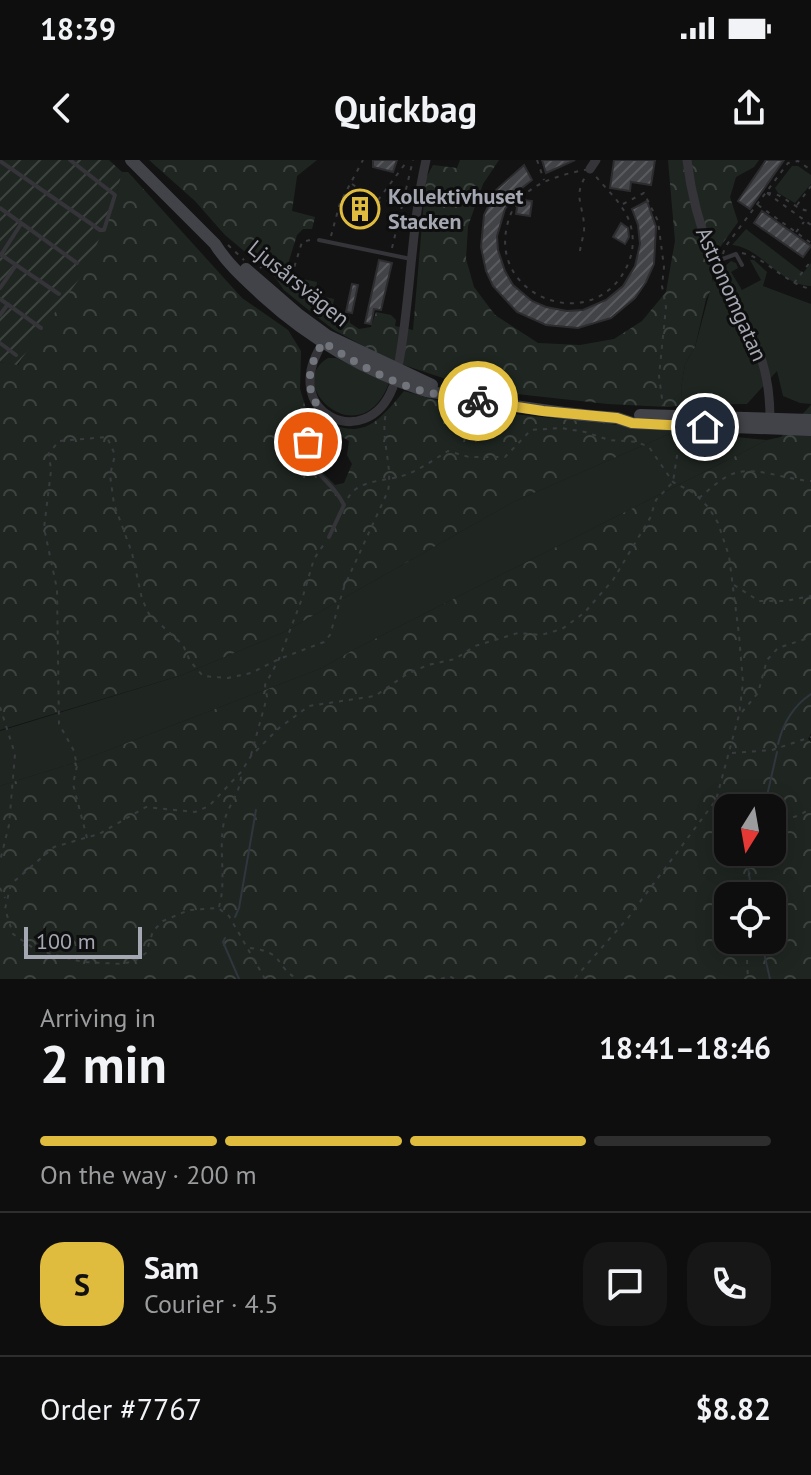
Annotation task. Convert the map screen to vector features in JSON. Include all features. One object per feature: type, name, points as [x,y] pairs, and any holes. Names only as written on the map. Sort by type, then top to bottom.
[{"type":"main road","name":"Ljusårsvägen","points":[[131,160],[326,339],[445,394],[543,411],[617,418],[632,415],[770,424],[811,430]]},
{"type":"main road","name":"Ljusårsvägen","points":[[770,424],[811,420]]},
{"type":"street","points":[[399,362],[420,184],[426,160]]},
{"type":"street","points":[[590,169],[596,160]]},
{"type":"street","name":"Astronomgatan","points":[[687,160],[697,213],[757,343],[767,376],[770,424]]},
{"type":"street","points":[[326,339],[313,359],[309,380],[311,395],[319,408],[336,419],[350,421],[370,417],[386,401],[393,387]]},
{"type":"lane","points":[[0,161],[76,215],[104,230],[115,195],[70,160]]},
{"type":"lane","points":[[0,208],[77,263]]},
{"type":"lane","points":[[21,224],[0,254],[59,294]]},
{"type":"lane","points":[[319,240],[413,259]]},
{"type":"lane","points":[[719,260],[736,254],[742,265]]},
{"type":"lane","points":[[0,288],[16,265]]},
{"type":"lane","points":[[0,299],[41,328]]},
{"type":"lane","points":[[0,315],[8,304]]},
{"type":"lane","points":[[0,343],[16,355]]},
{"type":"lane","points":[[319,408],[314,412],[306,458],[313,469],[335,488],[344,505],[329,537]]},
{"type":"path","points":[[330,242],[340,203],[363,160]]},
{"type":"path","points":[[378,202],[408,160]]},
{"type":"path","points":[[391,255],[413,160]]},
{"type":"path","points":[[537,160],[544,181]]},
{"type":"path","points":[[719,260],[725,247],[788,163],[798,161],[811,170]]},
{"type":"path","points":[[590,169],[621,205],[631,226],[633,246],[622,277],[609,290],[590,300],[568,305],[555,303],[523,285],[510,264],[504,243],[508,222],[515,205],[544,181],[590,169]]},
{"type":"path","points":[[580,251],[584,221],[578,193],[590,169]]},
{"type":"path","points":[[352,184],[378,202],[404,199]]},
{"type":"path","points":[[796,206],[811,186]]},
{"type":"path","points":[[766,193],[774,192],[804,211],[811,211]]},
{"type":"path","points":[[621,205],[644,193],[658,221],[666,307],[659,376],[664,411]]},
{"type":"path","points":[[766,193],[811,225]]},
{"type":"path","points":[[805,195],[811,199]]},
{"type":"path","points":[[758,205],[811,243]]},
{"type":"path","points":[[796,232],[805,221]]},
{"type":"path","points":[[256,271],[263,266],[289,274],[302,242],[319,240]]},
{"type":"path","points":[[221,244],[247,262]]},
{"type":"path","points":[[736,254],[746,253],[793,284],[811,289]]},
{"type":"path","points":[[793,284],[811,261]]},
{"type":"path","points":[[87,839],[73,784],[77,766],[74,751],[59,724],[57,589],[44,528],[51,471],[49,453],[59,441],[107,437],[115,455],[110,475],[114,504],[149,614],[183,645],[190,661],[203,676],[228,678],[251,673],[324,642],[330,635],[344,587],[388,491],[390,480],[383,423],[386,401]]},
{"type":"path","points":[[344,505],[352,491],[368,483],[409,474],[448,451],[469,457],[505,457],[531,430],[561,428],[649,447],[673,482],[709,508],[721,531],[729,556],[742,673],[739,715],[716,800],[628,918],[574,979]]},
{"type":"path","points":[[6,900],[11,884],[18,875],[38,863],[54,847],[87,839],[146,807],[195,812],[209,806],[279,728],[309,706],[375,696],[407,674],[455,659],[475,646],[518,633],[541,635],[562,629],[584,613],[613,580],[650,518],[656,500],[673,482],[680,434]]},
{"type":"path","points":[[699,498],[730,475],[750,469],[786,479],[811,481]]},
{"type":"path","points":[[251,756],[267,697],[265,685],[279,659],[314,559],[329,537]]},
{"type":"path","points":[[733,585],[759,601],[811,596]]},
{"type":"path","points":[[739,715],[758,693],[767,660],[778,648],[811,637]]},
{"type":"path","points":[[0,707],[15,754],[9,825],[0,861]]},
{"type":"path","points":[[731,753],[772,750],[811,737]]},
{"type":"path","points":[[218,908],[223,880],[224,821],[241,782],[241,772]]},
{"type":"path","points":[[786,820],[811,808]]},
{"type":"path","points":[[0,888],[6,900],[8,924],[13,934],[36,950],[83,962],[123,964],[136,960],[146,953],[153,931],[163,921],[189,910],[218,908],[229,916],[265,979]]},
{"type":"path","points":[[249,948],[279,957],[289,974],[298,979]]},
{"type":"path","points":[[747,954],[748,979]]},
{"type":"path","points":[[441,979],[449,976],[455,979]]},
{"type":"green space","points":[[0,160],[109,160],[122,172],[113,208],[85,271],[17,365],[0,362]]},
{"type":"green space","points":[[149,160],[317,160],[297,176],[292,211],[315,217],[312,229],[303,229],[297,235],[286,270],[298,278],[317,282],[315,295],[334,299],[332,310],[349,315],[350,323],[359,329],[371,327],[376,312],[391,315],[396,320],[395,326],[413,330],[426,178],[433,165],[457,168],[460,160],[499,160],[483,184],[468,226],[466,259],[474,287],[495,315],[538,343],[580,345],[614,339],[642,321],[666,292],[675,241],[668,160],[759,160],[754,167],[736,177],[730,197],[738,222],[710,261],[713,286],[706,299],[695,347],[685,364],[681,388],[682,398],[688,405],[668,407],[498,392],[452,381],[389,360],[334,330],[284,290],[274,276],[225,235],[195,201]]},
{"type":"green space","points":[[792,166],[798,166],[811,175],[811,184],[795,203],[775,188]]},
{"type":"green space","points":[[122,172],[128,172],[242,298],[288,330],[301,351],[300,389],[308,415],[325,422],[352,429],[362,428],[372,424],[404,391],[457,406],[494,412],[676,431],[513,502],[284,632],[182,675],[0,730],[0,362],[18,365],[113,208]],"holes":[[[316,421],[349,441],[347,455],[352,464],[344,483],[335,485],[312,462],[305,466],[296,450],[306,424]]]},
{"type":"green space","points":[[746,229],[803,273],[811,263],[811,286],[789,280],[752,253],[732,245]]},
{"type":"green space","points":[[750,260],[767,272],[763,286],[811,304],[811,404],[783,396],[777,371],[747,404],[688,405],[682,398],[681,388],[685,364],[695,347],[714,276],[731,261],[736,263],[738,268],[731,272],[742,290],[761,280]]},
{"type":"green space","points":[[328,358],[336,358],[389,383],[376,404],[361,414],[345,415],[331,408],[320,397],[314,384],[316,370]]},
{"type":"green space","points":[[811,405],[811,733],[808,739],[811,742],[811,979],[0,979],[0,786],[80,761],[322,668],[767,440],[781,437]]},
{"type":"green space","points":[[676,431],[767,440],[322,668],[80,761],[0,786],[0,731],[182,675],[284,632],[513,502]]},
{"type":"building","points":[[373,160],[397,160],[393,172],[373,167]]},
{"type":"building","points":[[542,160],[575,160],[546,173]]},
{"type":"building","points":[[614,160],[655,160],[651,185],[631,182],[630,191],[610,188]]},
{"type":"building","points":[[766,160],[784,160],[750,209],[738,201]]},
{"type":"building","points":[[524,165],[532,180],[517,192],[505,209],[497,236],[498,250],[513,285],[532,301],[546,307],[583,310],[606,300],[623,286],[635,266],[640,244],[632,209],[647,201],[656,227],[654,264],[635,298],[611,318],[578,328],[546,325],[517,312],[493,286],[481,247],[484,215],[496,190]]},
{"type":"building","name":"Kollektivhuset Stacken","points":[[362,192],[376,208],[366,225],[346,220],[343,200]]},
{"type":"building","points":[[524,200],[532,201],[530,216],[516,214],[517,207]]},
{"type":"building","points":[[762,211],[811,246],[803,257],[754,223]]},
{"type":"building","points":[[621,223],[628,228],[629,237],[625,244],[613,237]]},
{"type":"building","points":[[379,260],[392,263],[381,310],[374,309],[371,324],[365,323]]},
{"type":"building","points":[[352,284],[358,285],[352,313],[346,312]]},
{"type":"waterway","points":[[778,744],[790,716],[811,694]]},
{"type":"waterway","points":[[767,794],[777,752]]},
{"type":"waterway","points":[[235,917],[256,810]]},
{"type":"waterway","points":[[748,866],[750,882]]},
{"type":"waterway","points":[[225,938],[223,942],[239,979]]},
{"type":"waterway","points":[[764,954],[770,979]]},
{"type":"way so far","points":[[308,442],[314,412],[319,408],[311,395],[310,368],[323,342],[413,387],[478,401]]},
{"type":"place","name":"Kollektivhuset Stacken","points":[[360,209]]},
{"type":"route","points":[[478,401],[617,418],[632,423],[705,427]]}]
